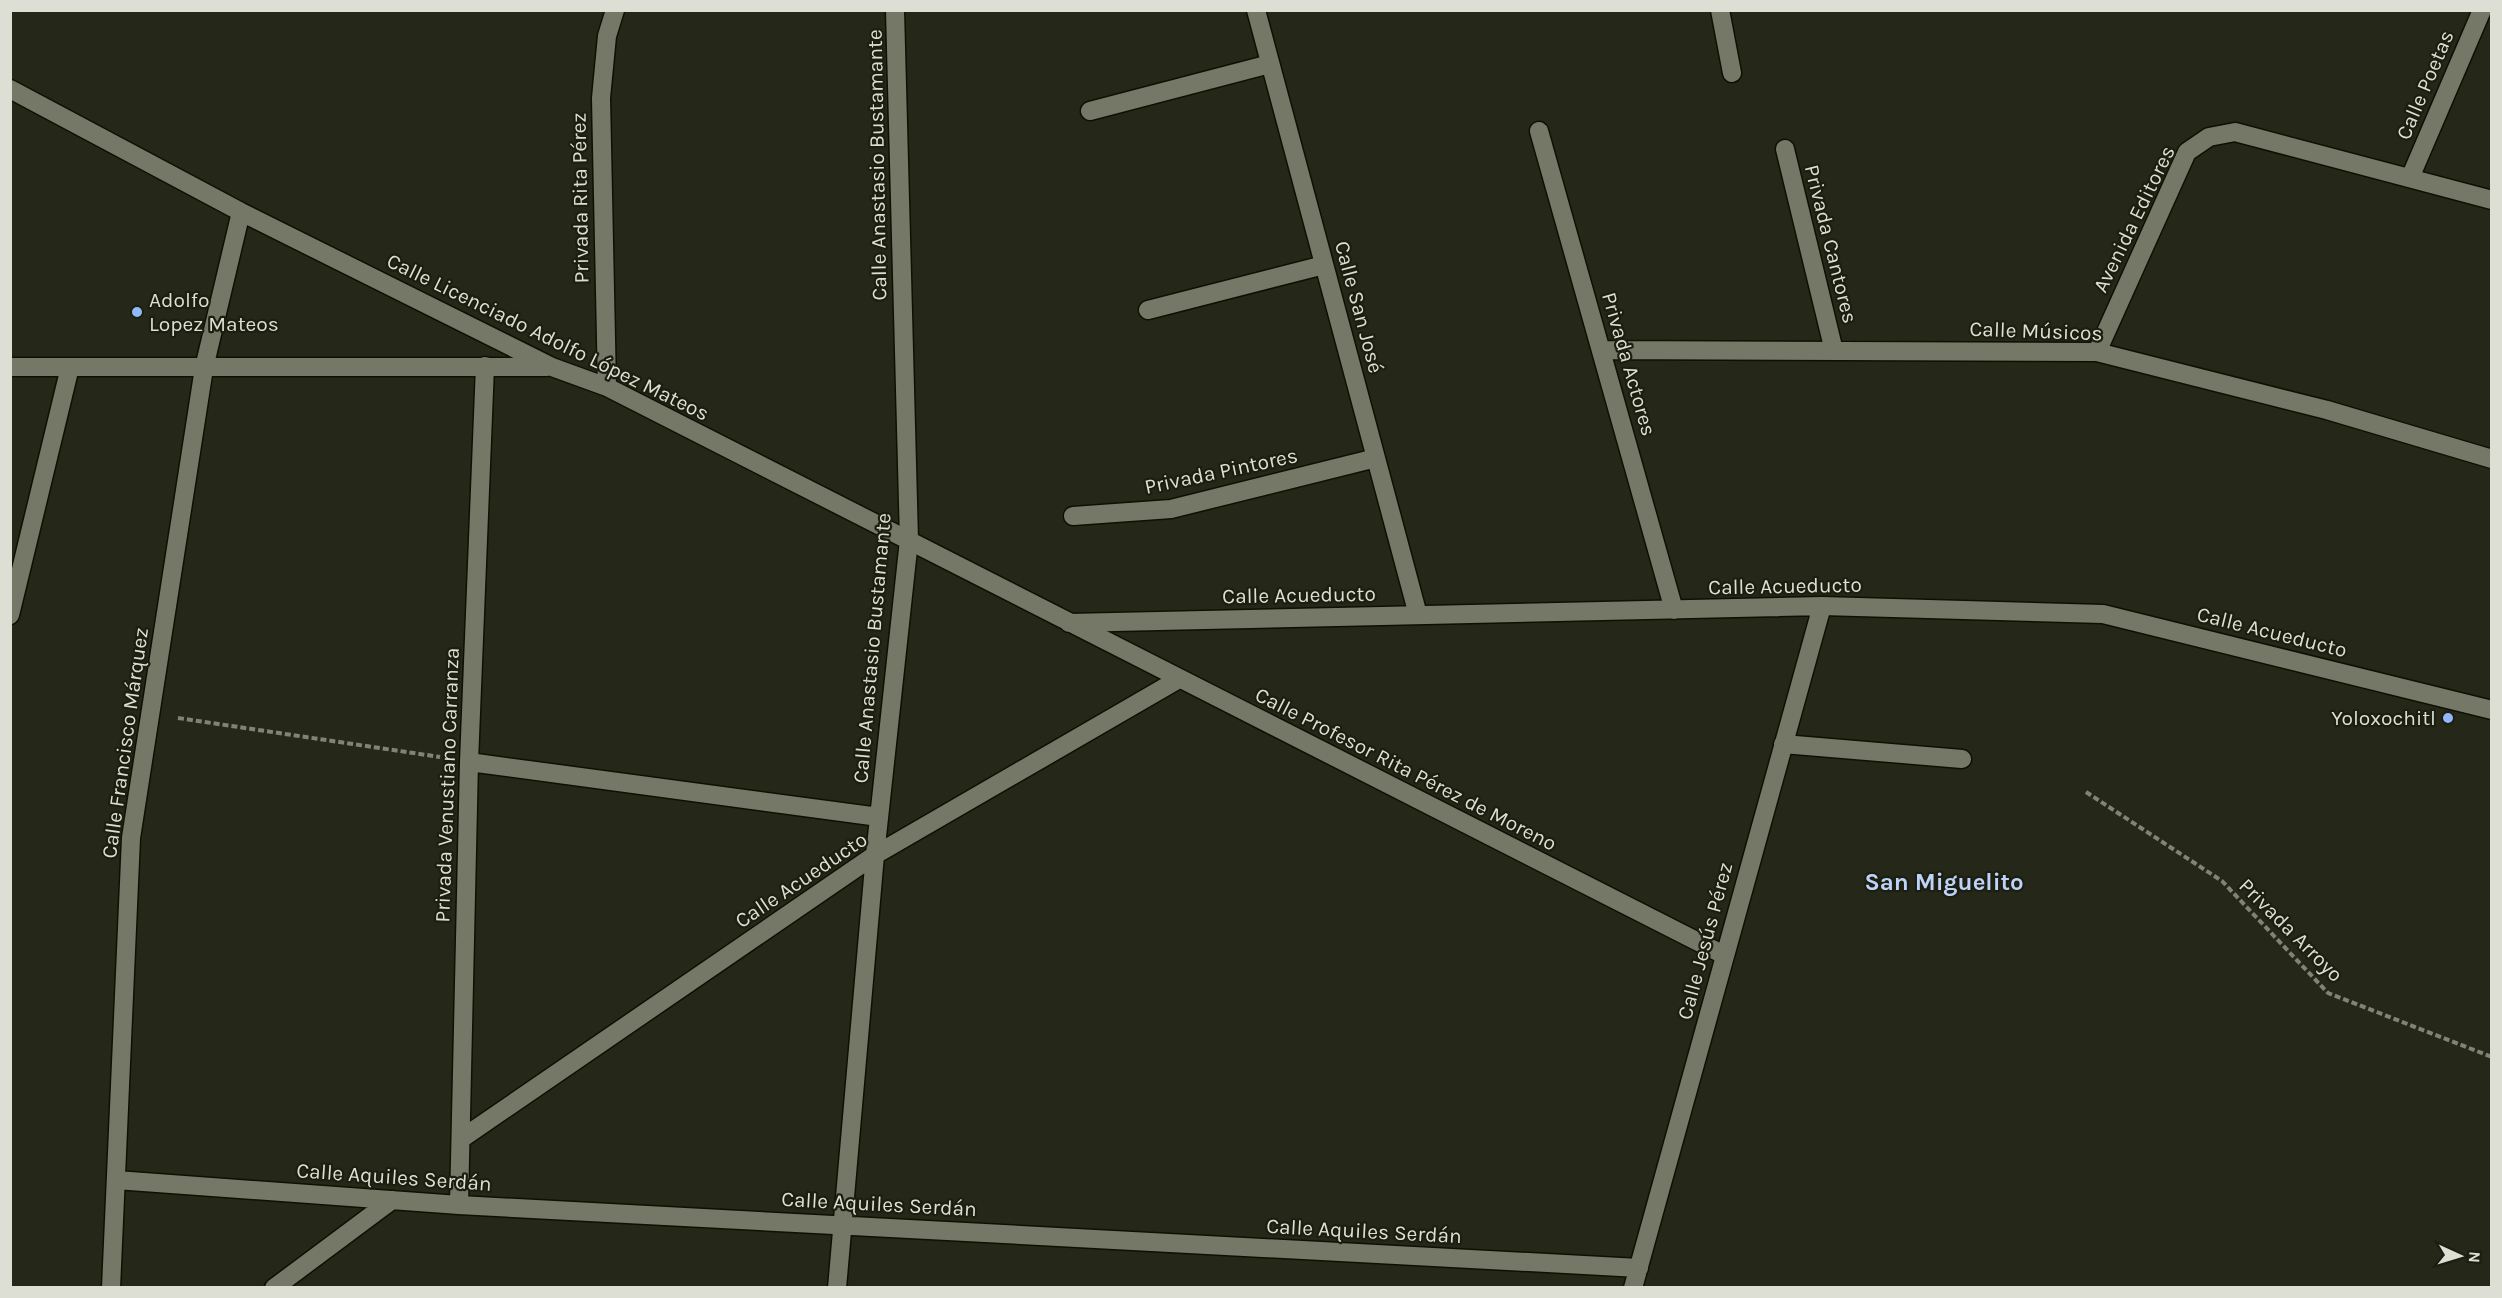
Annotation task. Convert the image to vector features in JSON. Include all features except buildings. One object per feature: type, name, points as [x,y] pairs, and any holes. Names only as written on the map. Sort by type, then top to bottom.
[{"type":"street","name":"Privada Rita Pérez","points":[[607,387],[601,98],[607,36],[615,10]]},
{"type":"street","name":"Calle Anastasio Bustamante","points":[[837,1287],[875,855],[909,540],[895,10]]},
{"type":"street","name":"Calle San José","points":[[1256,10],[1418,615]]},
{"type":"street","points":[[1720,10],[1732,73]]},
{"type":"street","name":"Calle Poetas","points":[[2409,178],[2482,10]]},
{"type":"street","points":[[1090,111],[1270,64]]},
{"type":"street","name":"Calle Licenciado Adolfo López Mateos","points":[[10,89],[241,212],[552,367],[607,387],[1068,623]]},
{"type":"street","name":"Privada Actores","points":[[1539,131],[1674,610]]},
{"type":"street","name":"Avenida Editores","points":[[2097,352],[2187,152],[2209,137],[2235,132],[2492,200]]},
{"type":"street","name":"Privada Cantores","points":[[1785,149],[1834,351]]},
{"type":"street","name":"Calle Francisco Márquez","points":[[111,1287],[131,838],[204,368],[241,212]]},
{"type":"street","points":[[1148,310],[1324,266]]},
{"type":"street","name":"Calle Músicos","points":[[1601,350],[2097,352],[2327,410],[2492,459]]},
{"type":"street","name":"Privada Venustiano Carranza","points":[[459,1205],[469,762],[485,366]]},
{"type":"street","points":[[10,367],[552,367]]},
{"type":"street","points":[[10,615],[70,367]]},
{"type":"street","name":"Privada Pintores","points":[[1073,516],[1171,509],[1376,458]]},
{"type":"street","name":"Calle Acueducto","points":[[1068,623],[1822,606],[2103,614],[2492,710]]},
{"type":"street","name":"Calle Jesús Pérez","points":[[1633,1287],[1822,606]]},
{"type":"street","name":"Calle Profesor Rita Pérez de Moreno","points":[[1068,623],[1724,955]]},
{"type":"street","name":"Calle Acueducto","points":[[461,1139],[875,855],[1179,679]]},
{"type":"street","points":[[1783,744],[1962,759]]},
{"type":"street","points":[[469,762],[879,817]]},
{"type":"street","name":"Calle Aquiles Serdán","points":[[116,1180],[459,1205],[1639,1268]]},
{"type":"street","points":[[274,1287],[392,1200]]},
{"type":"path","points":[[150,714],[469,762]]},
{"type":"path","name":"Privada Arroyo","points":[[2086,792],[2222,881],[2328,993],[2492,1057]]},
{"type":"place","name":"Adolfo Lopez Mateos","points":[[137,312]]},
{"type":"place","name":"Yoloxochitl","points":[[2448,718]]},
{"type":"district","name":"San Miguelito","points":[[1944,882]]}]
